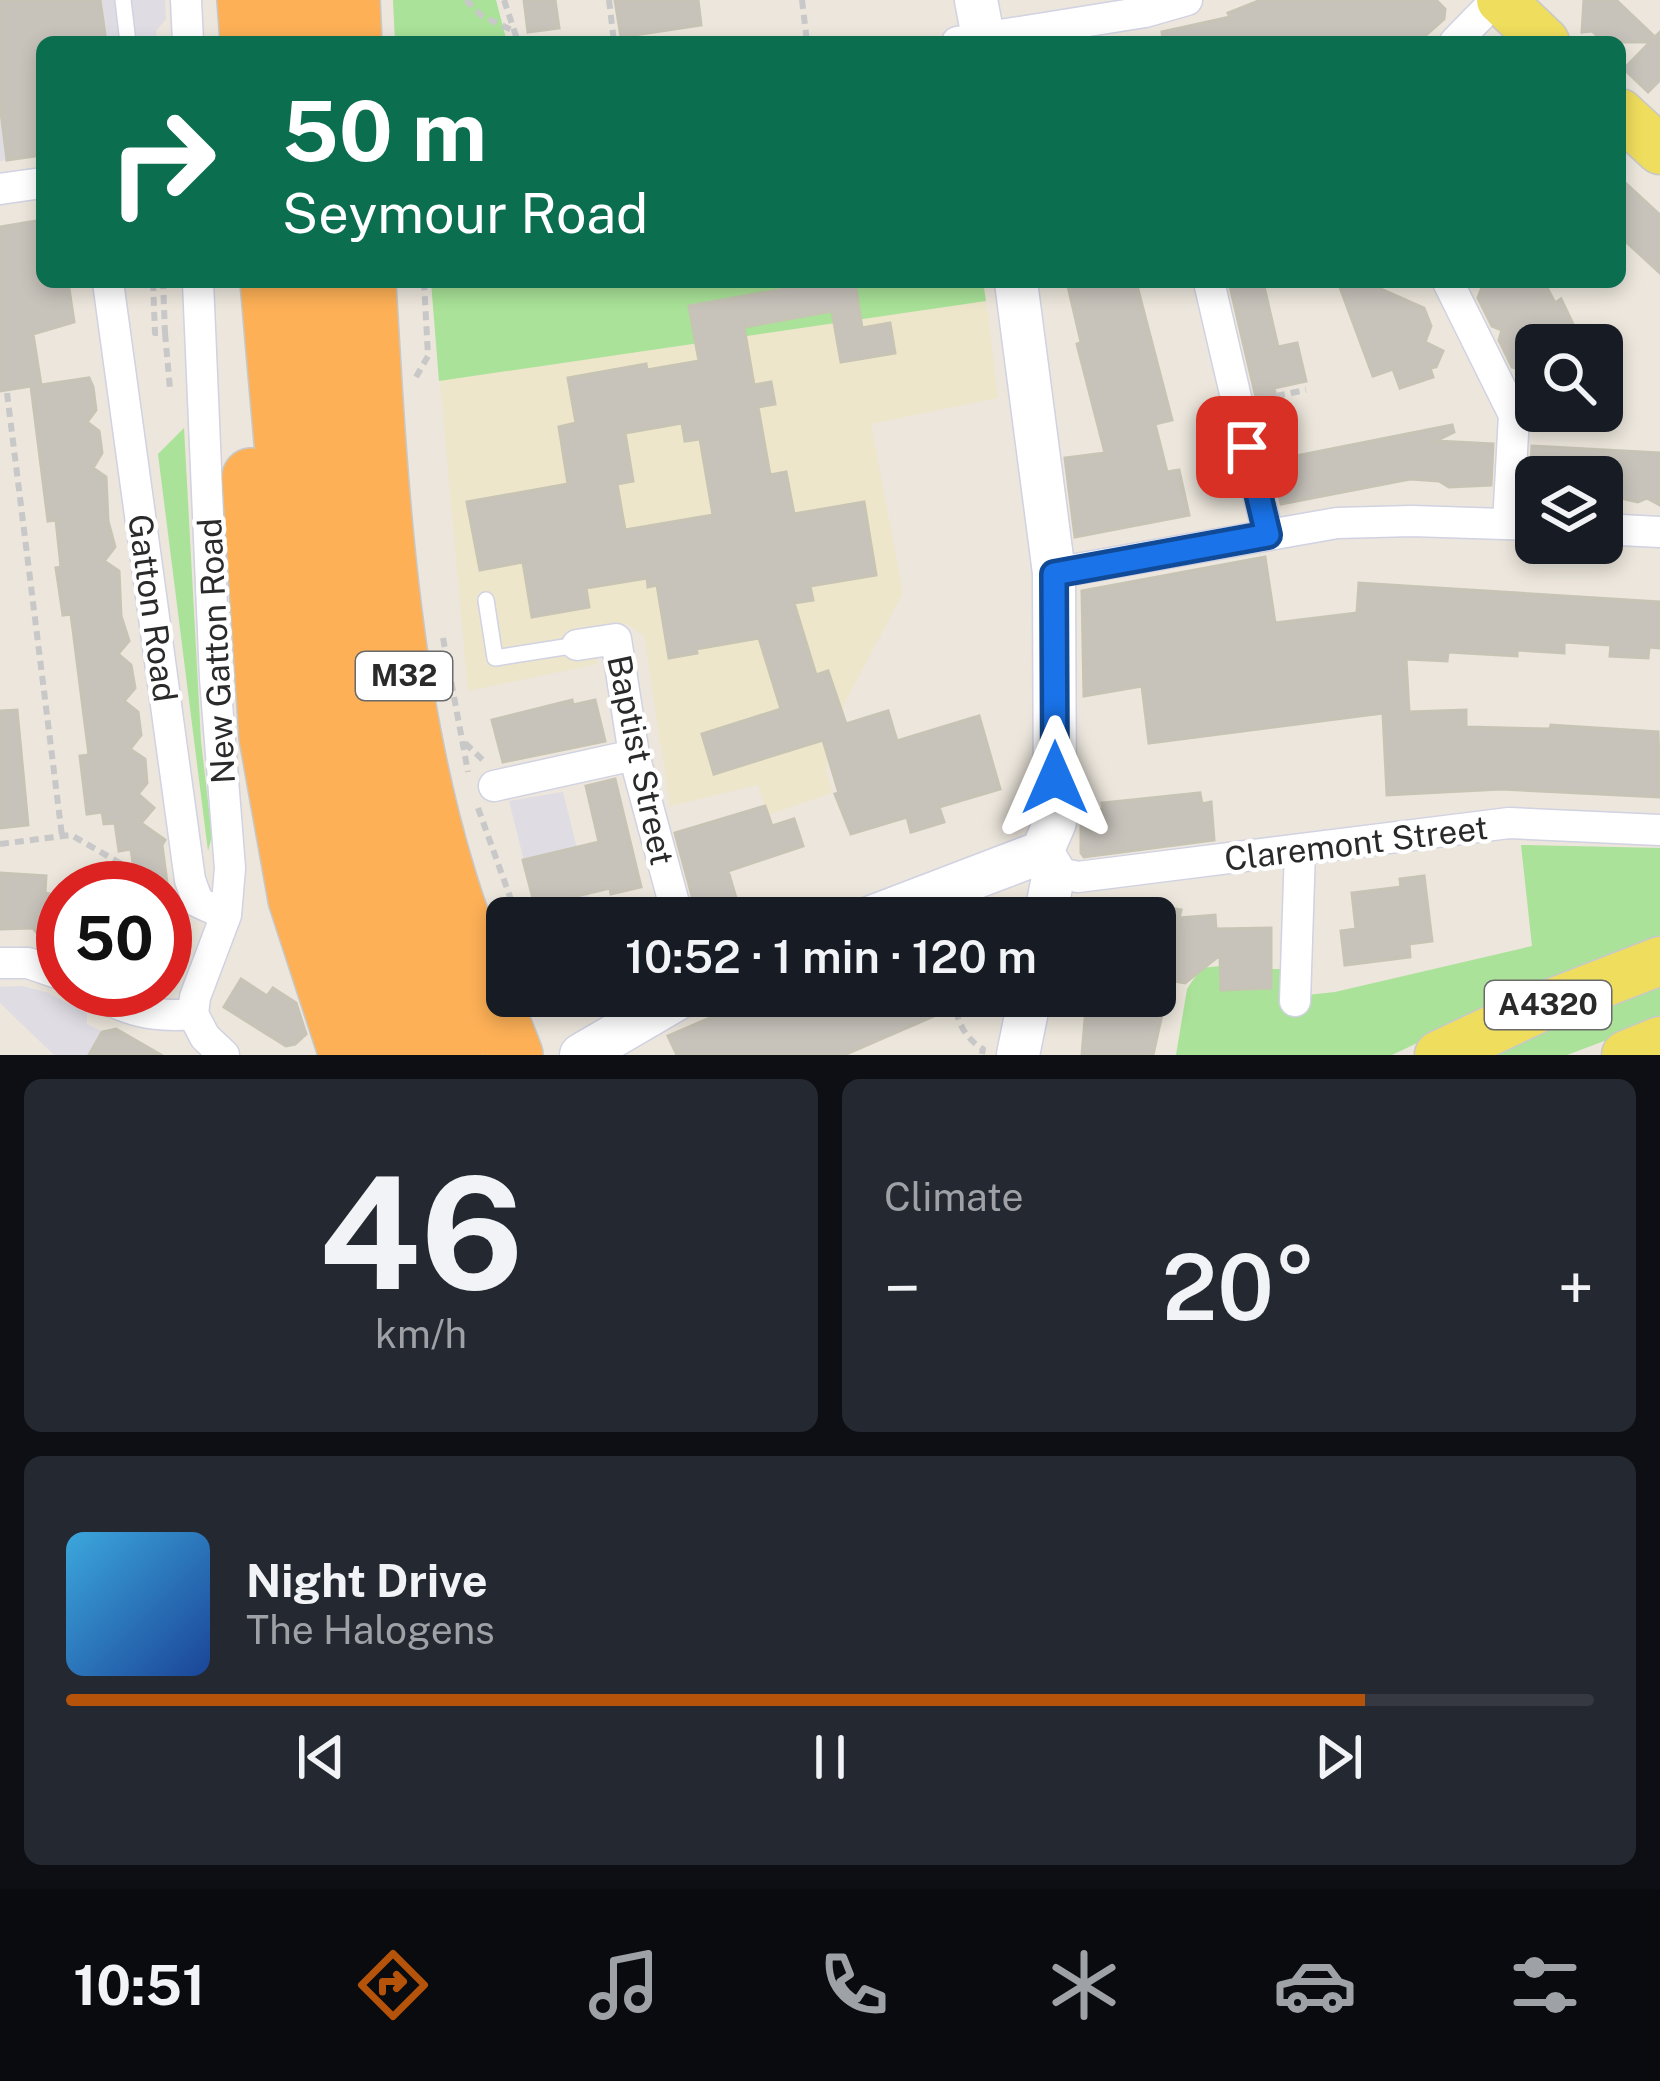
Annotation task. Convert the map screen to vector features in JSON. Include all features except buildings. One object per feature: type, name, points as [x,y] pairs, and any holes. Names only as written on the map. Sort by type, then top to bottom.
[{"type":"highway","points":[[246,0],[249,36]]},
{"type":"highway","points":[[297,0],[300,36]]},
{"type":"highway","points":[[351,0],[353,36]]},
{"type":"highway","points":[[250,288],[251,502],[268,737],[297,898],[341,1052]]},
{"type":"highway","name":"M32","points":[[270,288],[316,732],[355,901],[405,1055]]},
{"type":"highway","name":"M32","points":[[317,288],[331,485],[359,728],[395,889],[454,1055]]},
{"type":"highway","name":"M32","points":[[367,288],[378,482],[410,721],[446,874],[514,1055]]},
{"type":"main road","points":[[1499,0],[1538,36]]},
{"type":"main road","points":[[1017,288],[1054,574],[1054,822],[1046,897]]},
{"type":"main road","points":[[936,897],[1048,862]]},
{"type":"main road","name":"A4320","points":[[1439,1055],[1539,1008],[1660,962]]},
{"type":"main road","points":[[581,1055],[646,1017]]},
{"type":"main road","points":[[1018,1055],[1026,1017]]},
{"type":"main road","name":"A4320","points":[[1626,1055],[1660,1041]]},
{"type":"street","points":[[186,0],[188,36]]},
{"type":"street","points":[[975,31],[1149,27],[1187,0]]},
{"type":"street","points":[[1461,36],[1499,0]]},
{"type":"street","points":[[0,189],[36,184]]},
{"type":"street","name":"Gatton Road","points":[[109,288],[190,880],[198,902],[226,915]]},
{"type":"street","name":"New Gatton Road","points":[[193,1013],[226,915],[230,868],[215,678],[197,288]]},
{"type":"street","points":[[1210,288],[1268,535]]},
{"type":"street","points":[[1451,288],[1514,415],[1517,456]]},
{"type":"street","points":[[1054,574],[1349,523],[1515,525]]},
{"type":"street","points":[[1623,530],[1660,532]]},
{"type":"street","name":"Baptist Street","points":[[577,645],[616,639],[634,755],[672,897]]},
{"type":"street","points":[[495,787],[634,755]]},
{"type":"street","name":"Claremont Street","points":[[1048,862],[1078,877],[1509,823],[1660,830]]},
{"type":"street","points":[[1295,1001],[1300,850]]},
{"type":"street","points":[[0,964],[36,966]]},
{"type":"street","points":[[193,1013],[205,1037],[224,1055]]},
{"type":"street","points":[[1649,1055],[1660,1041]]},
{"type":"lane","points":[[123,0],[127,36]]},
{"type":"lane","points":[[486,600],[495,658],[577,645]]},
{"type":"path","points":[[466,0],[482,16],[516,32]]},
{"type":"path","points":[[504,0],[517,36]]},
{"type":"path","points":[[609,0],[613,36]]},
{"type":"path","points":[[802,0],[806,36]]},
{"type":"path","points":[[153,288],[155,333],[165,333]]},
{"type":"path","points":[[163,288],[170,390]]},
{"type":"path","points":[[409,392],[428,356],[424,288]]},
{"type":"path","points":[[1276,396],[1306,391]]},
{"type":"path","points":[[7,393],[62,836]]},
{"type":"path","points":[[440,624],[472,790],[510,897]]},
{"type":"path","points":[[462,740],[495,787]]},
{"type":"path","points":[[0,844],[71,835],[116,861]]},
{"type":"path","points":[[956,1017],[982,1055]]},
{"type":"shaded area","points":[[0,0],[165,0],[166,19],[156,36],[36,36],[36,156],[0,161]]},
{"type":"shaded area","points":[[432,288],[985,288],[998,398],[871,424],[903,593],[845,702],[826,769],[832,793],[768,815],[758,785],[670,806],[644,636],[627,624],[577,632],[596,653],[597,664],[468,691]]},
{"type":"shaded area","points":[[563,792],[589,897],[533,897],[509,801]]},
{"type":"shaded area","points":[[0,987],[36,990],[36,1017],[87,1017],[87,1024],[149,1055],[54,1055],[0,1003]]},
{"type":"green space","points":[[393,0],[496,0],[505,36],[395,36]]},
{"type":"green space","points":[[431,288],[984,288],[986,301],[439,381]]},
{"type":"green space","points":[[184,428],[201,741],[212,836],[208,851],[158,454]]},
{"type":"green space","points":[[1521,845],[1660,848],[1660,939],[1533,988],[1392,1055],[1176,1055],[1187,989],[1201,968],[1220,966],[1221,990],[1270,988],[1270,969],[1286,969],[1307,995],[1532,946]]},
{"type":"green space","points":[[1660,978],[1660,1020],[1567,1055],[1468,1055]]},
{"type":"route","points":[[1055,778],[1054,574],[1268,535],[1247,447]]}]
